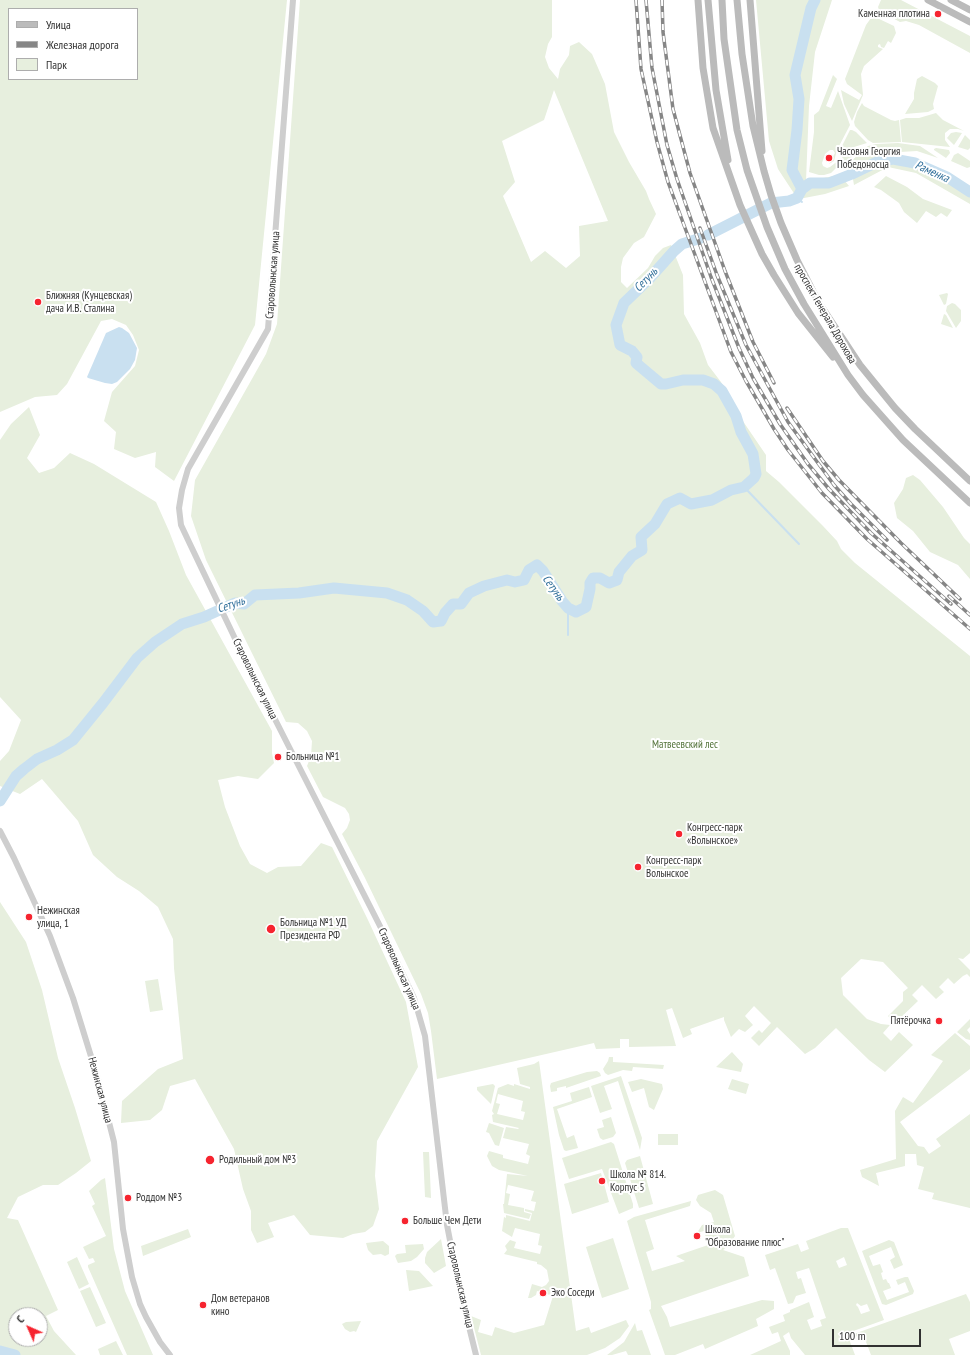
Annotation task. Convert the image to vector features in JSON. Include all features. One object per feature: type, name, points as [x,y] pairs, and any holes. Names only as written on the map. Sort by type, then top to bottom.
[{"type":"main road","points":[[698,0],[700,42],[708,100],[714,128],[740,205],[762,254],[798,313],[823,347],[848,375]]},
{"type":"main road","points":[[708,0],[716,90],[731,180]]},
{"type":"main road","points":[[750,0],[760,107],[764,171]]},
{"type":"main road","points":[[928,0],[970,22]]},
{"type":"main road","points":[[951,0],[970,10]]},
{"type":"main road","name":"проспект Генерала Дорохова","points":[[722,2],[724,39],[733,111],[747,170],[767,227],[786,269],[804,304],[848,375],[880,415],[970,503]]},
{"type":"main road","name":"проспект Генерала Дорохова","points":[[737,2],[741,47],[749,103],[764,171],[781,223],[797,260],[819,302],[860,365],[895,408],[915,429],[970,480]]},
{"type":"street","name":"Староволынская улица","points":[[293,0],[268,329],[188,469],[179,508],[181,525],[306,781],[383,932],[414,998],[425,1036],[447,1225],[458,1282],[476,1355]]},
{"type":"street","name":"Нежинская улица","points":[[0,831],[50,936],[73,998],[98,1079],[114,1142],[123,1229],[132,1277],[146,1318],[160,1342],[170,1355]]},
{"type":"green space","points":[[0,0],[287,0],[255,325],[174,481],[155,467],[156,452],[135,458],[114,449],[116,432],[104,421],[112,392],[135,366],[139,350],[133,335],[126,325],[112,319],[101,321],[67,384],[57,395],[35,397],[0,412]]},
{"type":"green space","name":"Матвеевский лес","points":[[300,0],[552,0],[552,37],[548,44],[545,57],[549,68],[558,79],[560,69],[569,55],[570,46],[579,42],[592,54],[605,84],[614,132],[646,191],[656,214],[644,237],[634,243],[623,258],[621,267],[621,282],[627,288],[648,268],[655,256],[663,248],[671,245],[683,275],[684,314],[700,343],[708,365],[721,382],[736,411],[766,455],[766,471],[823,526],[837,541],[841,549],[855,563],[970,656],[970,953],[963,959],[958,958],[970,970],[970,977],[967,974],[954,984],[948,978],[939,987],[944,992],[936,999],[922,985],[912,995],[918,1001],[895,1023],[888,1016],[903,1001],[903,992],[908,988],[883,962],[861,959],[841,978],[843,995],[867,1019],[881,1024],[890,1025],[883,1033],[891,1041],[899,1032],[913,1045],[885,1072],[869,1060],[836,1028],[815,1048],[805,1054],[777,1027],[759,1046],[751,1038],[759,1030],[762,1033],[771,1023],[754,1006],[745,1016],[753,1025],[745,1032],[739,1029],[731,1037],[724,1017],[690,1029],[692,1034],[683,1038],[672,1008],[666,1010],[676,1046],[629,1047],[629,1039],[620,1039],[620,1048],[596,1049],[594,1043],[437,1079],[428,1013],[421,994],[342,834],[347,828],[350,820],[349,814],[345,808],[323,797],[307,766],[311,756],[312,741],[307,731],[298,723],[286,722],[206,560],[191,516],[195,480],[266,354],[277,324]],"holes":[[[554,90],[608,221],[579,226],[580,256],[566,268],[545,251],[531,262],[503,196],[515,182],[502,141],[544,120]]]},
{"type":"green space","points":[[756,0],[832,0],[815,52],[809,106],[806,181],[840,175],[849,186],[825,194],[799,199],[778,169],[769,141]]},
{"type":"green space","points":[[881,0],[901,0],[970,36],[970,53],[919,25],[906,21],[900,22],[883,13],[878,7]]},
{"type":"green space","points":[[875,17],[894,26],[896,33],[891,43],[888,41],[884,48],[881,47],[880,44],[878,45],[878,47],[883,49],[864,66],[861,74],[863,95],[852,121],[844,104],[841,90],[859,100],[862,95],[847,84],[845,79],[866,25],[871,18]]},
{"type":"green space","points":[[833,75],[837,79],[826,106],[831,108],[838,91],[850,125],[837,150],[834,161],[829,164],[835,153],[833,150],[830,150],[825,154],[822,163],[823,166],[827,168],[830,167],[852,150],[862,147],[845,164],[837,167],[831,173],[819,175],[809,172],[814,132],[814,115],[819,111]]},
{"type":"green space","points":[[922,76],[938,86],[933,104],[934,109],[928,112],[905,114],[914,99],[917,79]]},
{"type":"green space","points":[[862,103],[864,106],[891,120],[899,120],[901,142],[873,143],[868,140],[855,126],[854,122]]},
{"type":"green space","points":[[936,113],[943,120],[964,131],[950,129],[945,133],[945,140],[950,147],[902,142],[900,120],[906,118],[919,118]]},
{"type":"green space","points":[[850,130],[856,132],[867,143],[854,147],[839,156],[839,152]]},
{"type":"green space","points":[[951,133],[962,133],[954,145],[947,138]]},
{"type":"green space","points":[[965,135],[970,140],[970,148],[968,150],[958,147]]},
{"type":"green space","points":[[898,143],[920,146],[938,158],[917,151],[900,152],[869,160],[849,163],[868,146]]},
{"type":"green space","points":[[936,148],[949,150],[950,153],[946,158],[934,150]]},
{"type":"green space","points":[[958,153],[970,161],[970,167],[967,168],[951,161],[954,155]]},
{"type":"green space","points":[[893,159],[915,163],[947,177],[970,192],[970,204],[916,173],[888,167],[854,185],[852,174],[877,162]]},
{"type":"green space","points":[[886,176],[907,187],[923,199],[952,210],[947,217],[941,213],[936,217],[926,211],[917,223],[904,212],[899,203],[881,190],[874,187]]},
{"type":"green space","points":[[947,293],[946,304],[944,305],[939,295]]},
{"type":"green space","points":[[952,303],[961,310],[961,321],[956,328],[946,311],[947,306]]},
{"type":"green space","points":[[944,314],[946,315],[953,328],[941,324]]},
{"type":"green space","name":"Больница №1 УД Президента РФ","points":[[29,407],[40,435],[27,458],[39,473],[54,468],[70,453],[94,464],[156,502],[186,575],[272,731],[272,753],[274,763],[258,779],[238,776],[218,780],[225,807],[240,846],[250,864],[267,873],[278,867],[301,866],[321,843],[332,847],[406,1002],[418,1067],[377,1141],[375,1176],[379,1209],[373,1226],[365,1232],[353,1234],[343,1238],[310,1235],[294,1215],[268,1223],[274,1237],[257,1243],[251,1230],[251,1211],[243,1189],[234,1149],[195,1079],[170,1086],[162,1110],[150,1120],[121,1123],[122,1101],[158,1069],[183,1059],[174,968],[173,939],[158,907],[139,891],[117,877],[93,855],[78,821],[42,779],[20,794],[0,786],[0,761],[9,751],[21,720],[0,697],[0,440],[11,424]]},
{"type":"green space","points":[[913,475],[920,480],[943,507],[964,538],[970,544],[970,579],[958,565],[930,552],[913,531],[897,518],[894,503],[903,489],[906,478]]},
{"type":"green space","points":[[0,902],[26,942],[42,990],[58,1058],[91,1161],[58,1185],[43,1185],[18,1197],[7,1218],[18,1220],[58,1310],[48,1315],[48,1307],[8,1307],[8,1347],[48,1347],[48,1320],[54,1331],[76,1355],[0,1355]]},
{"type":"green space","points":[[158,979],[163,1010],[150,1012],[145,981]]},
{"type":"green space","points":[[970,1019],[970,1027],[967,1030],[970,1034],[970,1040],[966,1039],[957,1032]]},
{"type":"green space","points":[[955,1033],[970,1046],[970,1069],[900,1122],[918,1146],[924,1147],[929,1154],[941,1146],[936,1139],[970,1114],[970,1208],[932,1199],[934,1193],[918,1189],[924,1167],[917,1165],[916,1154],[905,1154],[905,1166],[876,1173],[879,1186],[862,1177],[860,1170],[896,1159],[895,1111],[903,1097],[913,1103],[943,1061],[931,1055]]},
{"type":"green space","points":[[732,1052],[743,1064],[741,1072],[716,1067]]},
{"type":"green space","points":[[609,1057],[613,1057],[613,1062],[664,1065],[663,1069],[633,1067],[632,1071],[623,1070],[608,1075],[603,1069]]},
{"type":"green space","points":[[539,1061],[576,1331],[589,1327],[591,1333],[626,1320],[629,1326],[620,1338],[605,1348],[587,1355],[481,1355],[471,1316],[481,1320],[478,1332],[492,1336],[495,1327],[514,1333],[544,1325],[553,1296],[537,1291],[536,1295],[528,1298],[532,1284],[542,1287],[549,1281],[547,1270],[541,1265],[537,1264],[537,1262],[504,1254],[507,1250],[505,1246],[510,1240],[516,1242],[514,1248],[540,1254],[542,1246],[538,1245],[540,1234],[515,1228],[512,1237],[502,1231],[504,1217],[506,1218],[506,1215],[530,1221],[532,1213],[525,1211],[525,1209],[534,1211],[536,1202],[531,1201],[534,1191],[508,1185],[506,1193],[510,1194],[508,1205],[524,1208],[524,1212],[531,1214],[529,1219],[504,1213],[503,1204],[507,1174],[528,1176],[499,1170],[492,1166],[487,1156],[489,1151],[503,1155],[503,1158],[528,1164],[530,1156],[526,1154],[529,1144],[503,1138],[506,1127],[519,1128],[493,1122],[492,1115],[494,1114],[492,1111],[498,1088],[508,1084],[514,1086],[514,1084],[530,1089],[530,1087],[520,1084],[517,1068],[534,1064]],"holes":[[[498,1094],[523,1101],[521,1111],[525,1112],[523,1120],[497,1114],[500,1104],[496,1103]]]},
{"type":"green space","points":[[597,1071],[601,1076],[566,1088],[566,1086],[557,1088],[557,1091],[551,1092],[551,1083],[587,1072]]},
{"type":"green space","points":[[621,1076],[642,1138],[640,1150],[618,1081],[604,1086],[612,1109],[600,1113],[591,1086]]},
{"type":"green space","points":[[641,1079],[662,1084],[663,1089],[654,1110],[649,1107],[644,1088],[632,1092],[628,1082]]},
{"type":"green space","points":[[732,1079],[749,1084],[746,1094],[728,1089]]},
{"type":"green space","points":[[493,1084],[495,1086],[491,1104],[477,1090],[477,1087]]},
{"type":"green space","points":[[589,1087],[592,1097],[557,1109],[567,1138],[574,1135],[578,1148],[566,1151],[564,1150],[559,1135],[553,1107],[572,1101],[570,1093]]},
{"type":"green space","points":[[611,1117],[616,1133],[613,1137],[603,1140],[600,1138],[597,1129],[604,1127],[602,1120]]},
{"type":"green space","points":[[489,1123],[504,1128],[499,1146],[495,1145],[489,1133],[486,1132]]},
{"type":"green space","points":[[658,1134],[678,1134],[678,1145],[658,1145]]},
{"type":"green space","points":[[611,1142],[614,1144],[633,1204],[633,1208],[619,1214],[602,1169],[569,1179],[562,1158]]},
{"type":"green space","points":[[423,1152],[429,1152],[431,1198],[425,1197]]},
{"type":"green space","points":[[640,1156],[653,1204],[639,1208],[625,1163],[627,1160]]},
{"type":"green space","points":[[601,1173],[609,1202],[572,1214],[564,1184]]},
{"type":"green space","points":[[105,1178],[114,1249],[125,1291],[153,1355],[127,1355],[88,1267],[88,1265],[95,1262],[93,1258],[89,1259],[83,1247],[106,1236],[92,1206],[95,1204],[89,1191]]},
{"type":"green space","points":[[715,1190],[723,1195],[735,1236],[730,1244],[723,1250],[744,1257],[749,1276],[661,1306],[670,1327],[762,1300],[774,1301],[774,1309],[756,1319],[758,1326],[705,1349],[703,1344],[675,1355],[665,1355],[649,1310],[651,1309],[651,1302],[627,1221],[634,1217],[691,1201],[690,1206],[645,1220],[654,1249],[646,1252],[652,1271],[685,1261],[676,1256],[708,1245],[704,1231],[697,1233],[702,1225],[714,1222],[711,1213],[700,1206],[696,1200],[698,1195]]},
{"type":"green space","points":[[841,1228],[848,1228],[884,1320],[845,1334],[848,1336],[966,1294],[970,1302],[970,1331],[949,1339],[955,1355],[871,1355],[863,1334],[849,1339],[855,1355],[805,1355],[791,1338],[789,1332],[783,1336],[790,1351],[790,1355],[750,1355],[781,1341],[778,1332],[772,1334],[769,1327],[785,1321],[783,1315],[790,1312],[790,1310],[809,1302],[814,1317],[807,1320],[811,1330],[822,1326],[820,1320],[826,1318],[809,1268],[796,1272],[798,1279],[801,1278],[806,1293],[796,1296],[793,1303],[788,1304],[775,1268],[770,1270],[765,1255],[798,1244],[801,1252],[809,1249],[806,1241]],"holes":[[[844,1257],[847,1265],[839,1268],[836,1261]],[[857,1303],[861,1306],[867,1304],[870,1311],[861,1314],[856,1305]]]},
{"type":"green space","points":[[188,1229],[191,1237],[143,1256],[141,1246]]},
{"type":"green space","points":[[613,1238],[629,1289],[602,1298],[586,1247]]},
{"type":"green space","points":[[441,1239],[446,1266],[434,1273],[425,1263],[425,1258],[427,1252]]},
{"type":"green space","points":[[889,1240],[894,1242],[903,1265],[894,1269],[890,1260],[895,1257],[891,1247],[869,1256],[873,1266],[880,1264],[883,1272],[881,1273],[883,1280],[886,1279],[889,1283],[891,1288],[883,1291],[887,1300],[909,1292],[905,1282],[898,1285],[896,1280],[905,1277],[908,1277],[914,1291],[913,1294],[886,1305],[882,1304],[862,1251]]},
{"type":"green space","points":[[383,1241],[389,1246],[389,1254],[385,1256],[381,1254],[373,1255],[368,1250],[366,1243]]},
{"type":"green space","points":[[423,1244],[424,1249],[417,1257],[411,1261],[398,1263],[395,1256],[397,1254],[406,1253],[405,1245]]},
{"type":"green space","points":[[77,1257],[89,1284],[79,1289],[67,1262]]},
{"type":"green space","points":[[406,1270],[419,1271],[433,1286],[409,1291]]},
{"type":"green space","points":[[90,1287],[106,1323],[96,1327],[80,1291]]},
{"type":"green space","points":[[361,1321],[356,1332],[350,1332],[345,1329],[342,1324],[346,1322]]},
{"type":"green space","points":[[635,1323],[637,1331],[642,1330],[651,1355],[628,1355],[626,1351],[607,1355],[624,1342]]},
{"type":"green space","points":[[116,1341],[123,1355],[100,1355],[98,1349]]},
{"type":"water","points":[[119,327],[129,333],[137,348],[135,360],[130,369],[117,382],[112,384],[88,378],[87,377],[106,333]]},
{"type":"waterway","name":"Сетунь","points":[[708,235],[771,203],[789,201],[797,198],[802,189],[792,170],[799,99],[795,75],[811,8],[815,0]]},
{"type":"waterway","name":"Раменка","points":[[802,189],[810,183],[829,183],[877,162],[893,159],[915,163],[947,177],[970,192]]},
{"type":"waterway","name":"Сетунь","points":[[797,198],[802,202]]},
{"type":"waterway","name":"Сетунь","points":[[0,801],[16,776],[24,769],[37,759],[57,750],[73,740],[137,658],[155,642],[182,624],[204,617],[235,603],[244,604],[255,595],[299,593],[334,588],[387,593],[407,600],[423,611],[433,622],[441,621],[445,613],[453,604],[461,604],[469,593],[484,586],[507,580],[515,582],[524,580],[529,570],[537,565],[543,571],[562,601],[568,608],[576,612],[586,607],[590,583],[593,578],[600,578],[609,583],[617,580],[619,572],[632,556],[642,550],[641,537],[655,524],[667,504],[680,498],[691,504],[712,500],[731,490],[744,487],[754,478],[756,474],[753,454],[741,432],[736,416],[722,391],[714,384],[703,380],[683,380],[661,384],[636,363],[637,357],[632,351],[620,345],[616,325],[624,303],[649,279],[674,251],[682,244],[701,238]]},
{"type":"waterway","points":[[744,487],[799,544]]},
{"type":"waterway","points":[[568,608],[568,635]]},
{"type":"waterway","name":"Сетунь","points":[[0,1351],[15,1355]]},
{"type":"railway","points":[[636,0],[641,69],[657,142],[668,182],[731,352],[746,381],[788,450],[822,493],[867,539],[970,629]]},
{"type":"railway","points":[[646,0],[652,68],[667,145],[677,179],[711,277],[739,348],[753,378],[780,424],[808,464],[829,489],[871,533],[951,604]]},
{"type":"railway","points":[[662,0],[663,32],[673,109],[690,173],[725,271],[753,342],[774,383]]},
{"type":"railway","points":[[700,228],[717,275],[746,345],[788,422],[834,485],[887,540]]},
{"type":"railway","points":[[787,408],[823,461],[839,480],[901,543],[960,599]]},
{"type":"railway","points":[[949,596],[970,615]]},
{"type":"place","name":"Каменная плотина","points":[[938,14]]},
{"type":"place","name":"Часовня Георгия Победоносца","points":[[829,158]]},
{"type":"place","name":"Ближняя (Кунцевская) дача И.В. Сталина","points":[[38,302]]},
{"type":"place","name":"Больница №1","points":[[278,757]]},
{"type":"place","name":"Конгресс-парк «Волынское»","points":[[679,834]]},
{"type":"place","name":"Конгресс-парк Волынское","points":[[638,867]]},
{"type":"place","name":"Нежинская улица, 1","points":[[29,917]]},
{"type":"place","name":"Больница №1 УД Президента РФ","points":[[271,929]]},
{"type":"place","name":"Пятёрочка","points":[[939,1021]]},
{"type":"place","name":"Родильный дом №3","points":[[210,1160]]},
{"type":"place","name":"Школа № 814. Корпус 5","points":[[602,1181]]},
{"type":"place","name":"Роддом №3","points":[[128,1198]]},
{"type":"place","name":"Больше Чем Дети","points":[[405,1221]]},
{"type":"place","name":"Школа \"Образование плюс\"","points":[[697,1236]]},
{"type":"place","name":"Эко Соседи","points":[[543,1293]]},
{"type":"place","name":"Дом ветеранов кино","points":[[203,1305]]}]
